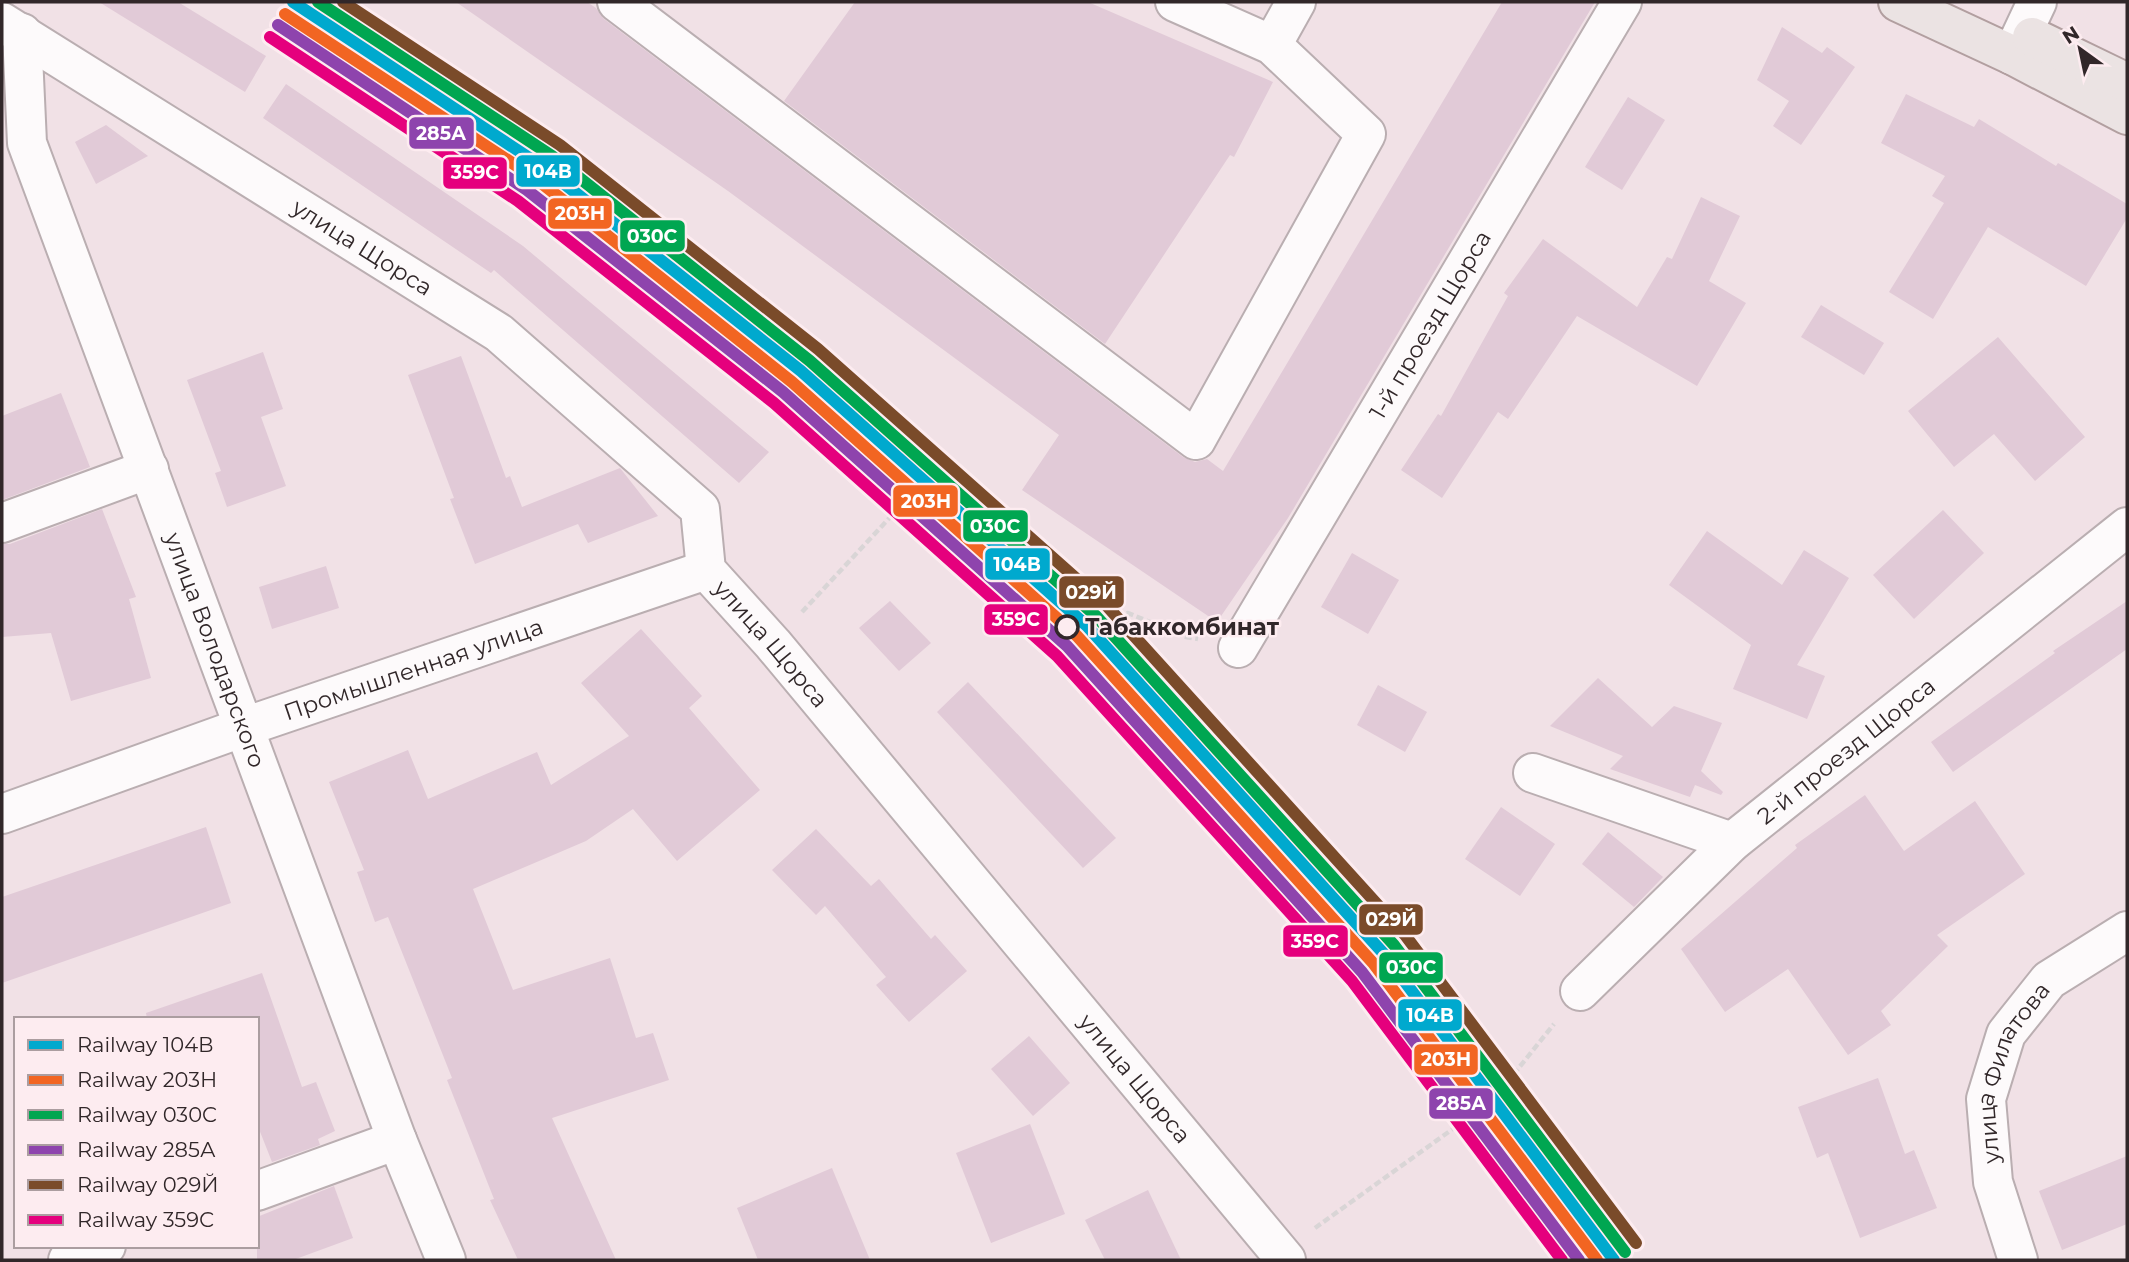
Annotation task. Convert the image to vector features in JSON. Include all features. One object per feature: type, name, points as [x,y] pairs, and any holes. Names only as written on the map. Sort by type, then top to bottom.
[{"type":"main road","points":[[1898,2],[2024,30],[2127,114]]},
{"type":"main road","points":[[1961,2],[2024,30],[2127,83]]},
{"type":"street","points":[[617,2],[1196,440],[1366,134],[1272,45],[1175,2]]},
{"type":"street","points":[[1272,45],[1296,2]]},
{"type":"street","name":"1-й проезд Щорса","points":[[1238,648],[1622,2]]},
{"type":"street","name":"улица Володарского","points":[[12,27],[27,143],[397,1140],[446,1260]]},
{"type":"street","name":"улица Щорса","points":[[12,27],[499,333],[699,509],[706,570],[773,644],[1283,1256]]},
{"type":"street","points":[[2,523],[149,469]]},
{"type":"street","name":"2-й проезд Щорса","points":[[1580,991],[1731,842],[2127,527]]},
{"type":"street","name":"Промышленная улица","points":[[2,814],[244,727],[706,570]]},
{"type":"street","points":[[1533,773],[1731,842]]},
{"type":"street","name":"улица Филатова","points":[[2018,1260],[1993,1182],[1986,1099],[2006,1034],[2049,980],[2127,931]]},
{"type":"street","points":[[259,1190],[397,1140]]},
{"type":"street","points":[[68,1260],[101,1248]]},
{"type":"path","points":[[773,644],[908,498]]},
{"type":"path","points":[[1064,648],[1087,626],[1128,613],[1186,637],[1238,648]]},
{"type":"path","points":[[1283,1256],[1493,1100],[1580,991]]},
{"type":"building","points":[[99,2],[178,2],[266,56],[245,92]]},
{"type":"building","points":[[456,2],[587,2],[596,8],[604,19],[1183,457],[1195,462],[1207,459],[1223,471],[1502,2],[1595,2],[1288,518],[1217,622],[1022,490],[1059,435],[728,191]]},
{"type":"building","points":[[855,2],[1088,2],[1273,82],[1234,157],[1230,155],[1105,344],[784,101]]},
{"type":"building","points":[[1782,27],[1822,53],[1827,47],[1855,67],[1801,145],[1773,126],[1789,101],[1757,80]]},
{"type":"building","points":[[286,84],[523,246],[769,452],[739,483],[494,270],[491,273],[263,118]]},
{"type":"building","points":[[1906,94],[1974,127],[1979,119],[2056,166],[2058,163],[2127,204],[2127,218],[2086,286],[1988,227],[1933,319],[1889,292],[1944,203],[1932,196],[1945,176],[1881,143]]},
{"type":"building","points":[[1628,97],[1665,120],[1622,190],[1585,167]]},
{"type":"building","points":[[106,125],[148,156],[96,184],[75,142]]},
{"type":"building","points":[[1701,197],[1740,216],[1709,281],[1746,303],[1697,386],[1577,316],[1508,419],[1498,412],[1442,498],[1401,470],[1438,414],[1441,416],[1508,296],[1504,293],[1543,239],[1637,307],[1667,257],[1672,259]]},
{"type":"building","points":[[1821,305],[1884,343],[1864,375],[1801,337]]},
{"type":"building","points":[[1998,337],[2085,437],[2035,481],[1994,434],[1954,467],[1908,411]]},
{"type":"building","points":[[263,352],[283,409],[261,417],[286,486],[227,507],[215,473],[221,471],[187,380]]},
{"type":"building","points":[[461,356],[506,478],[510,476],[522,507],[620,468],[658,516],[588,543],[578,524],[475,564],[450,499],[454,498],[408,375]]},
{"type":"building","points":[[61,393],[90,467],[2,500],[2,416]]},
{"type":"building","points":[[102,509],[136,597],[129,599],[151,678],[71,701],[51,633],[2,637],[2,544],[10,544]]},
{"type":"building","points":[[1943,510],[1984,553],[1914,619],[1873,575]]},
{"type":"building","points":[[1707,531],[1782,585],[1804,550],[1849,578],[1797,665],[1825,676],[1807,719],[1733,689],[1751,645],[1669,585]]},
{"type":"building","points":[[1352,553],[1399,580],[1368,634],[1321,607]]},
{"type":"building","points":[[326,566],[339,608],[272,629],[259,587]]},
{"type":"building","points":[[890,601],[931,643],[899,671],[859,628]]},
{"type":"building","points":[[2127,601],[2127,649],[1953,772],[1931,742],[2055,653],[2053,651]]},
{"type":"building","points":[[641,629],[702,696],[689,708],[760,790],[677,861],[633,809],[586,841],[473,889],[513,990],[610,958],[636,1038],[653,1033],[669,1080],[552,1118],[616,1260],[518,1260],[490,1200],[494,1199],[447,1080],[452,1078],[388,917],[375,922],[357,872],[364,870],[329,782],[408,750],[428,799],[537,752],[551,785],[629,736],[581,683]]},
{"type":"building","points":[[1598,678],[1652,727],[1674,706],[1722,723],[1701,771],[1723,792],[1721,795],[1695,785],[1690,797],[1610,769],[1623,756],[1550,726]]},
{"type":"building","points":[[968,682],[1116,838],[1083,868],[937,712]]},
{"type":"building","points":[[1378,685],[1427,712],[1405,752],[1357,725]]},
{"type":"building","points":[[1865,795],[1904,851],[1975,801],[2025,874],[1937,935],[1948,946],[1881,1011],[1891,1025],[1848,1055],[1788,969],[1725,1012],[1681,949],[1797,848],[1795,845]]},
{"type":"building","points":[[1501,807],[1555,844],[1520,896],[1465,859]]},
{"type":"building","points":[[206,827],[231,903],[2,983],[2,897]]},
{"type":"building","points":[[816,829],[871,886],[879,879],[931,939],[935,935],[967,971],[909,1022],[876,985],[886,977],[825,906],[816,915],[772,870]]},
{"type":"building","points":[[1608,832],[1663,877],[1634,907],[1582,864]]},
{"type":"building","points":[[262,973],[302,1087],[316,1082],[335,1131],[318,1139],[320,1145],[272,1162],[259,1129],[259,1017],[147,1017],[146,1013]]},
{"type":"building","points":[[1029,1036],[1070,1083],[1033,1116],[991,1069]]},
{"type":"building","points":[[1878,1078],[1905,1154],[1914,1150],[1937,1208],[1860,1238],[1828,1153],[1817,1158],[1798,1107]]},
{"type":"building","points":[[1030,1124],[1065,1214],[991,1243],[956,1153]]},
{"type":"building","points":[[2127,1156],[2127,1224],[2062,1250],[2039,1191]]},
{"type":"building","points":[[832,1168],[870,1260],[758,1260],[737,1208]]},
{"type":"building","points":[[334,1186],[353,1238],[293,1260],[257,1260],[259,1216]]},
{"type":"building","points":[[1148,1190],[1181,1260],[1105,1260],[1085,1220]]},
{"type":"rail line","name":"104В","points":[[293,2],[543,167],[801,371],[1087,626],[1384,954],[1614,1260]]},
{"type":"rail line","name":"030C","points":[[318,2],[552,156],[810,361],[1096,616],[1394,945],[1625,1252]]},
{"type":"rail line","name":"029Й","points":[[343,2],[560,145],[818,349],[1106,605],[1405,935],[1636,1243]]},
{"type":"rail line","name":"203Н","points":[[285,14],[535,178],[792,382],[1077,636],[1373,963],[1597,1260]]},
{"type":"rail line","name":"285А","points":[[278,25],[527,190],[783,392],[1067,646],[1362,972],[1579,1260]]},
{"type":"rail line","name":"359С","points":[[270,37],[518,201],[774,403],[1057,656],[1352,981],[1562,1260]]},
{"type":"place","name":"Табаккомбинат","points":[[1067,627]]}]
